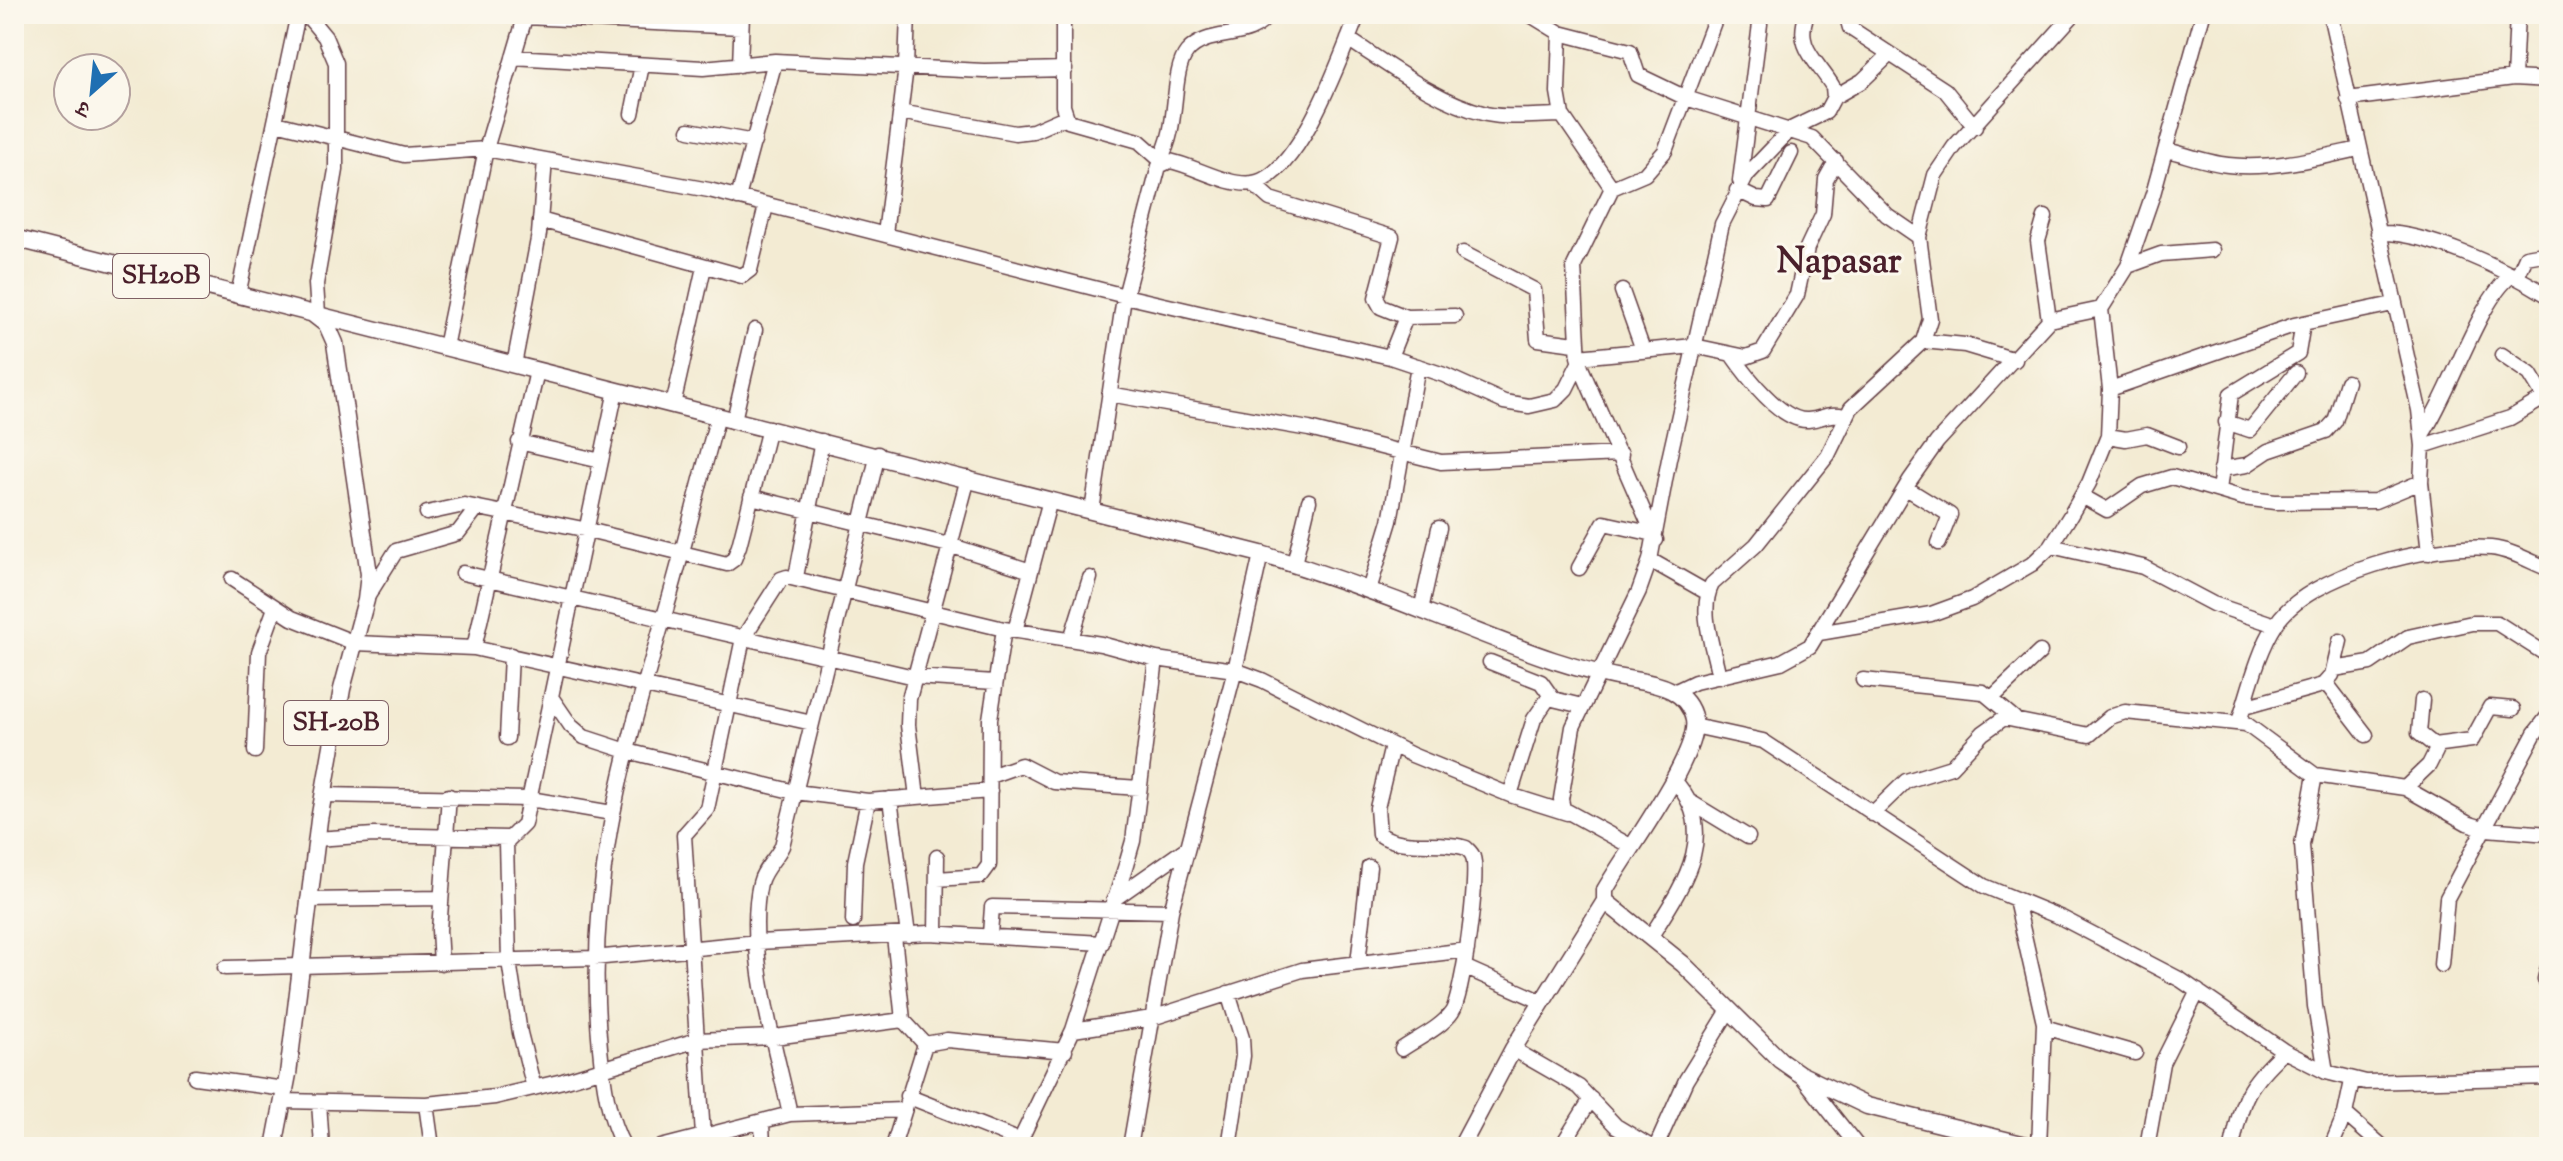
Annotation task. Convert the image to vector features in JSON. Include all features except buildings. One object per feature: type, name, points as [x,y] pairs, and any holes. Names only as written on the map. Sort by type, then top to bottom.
[{"type":"main road","name":"SH20B","points":[[14,238],[314,312]]},
{"type":"main road","points":[[314,312],[1261,554],[1369,590],[1599,676],[1656,683],[1676,691],[1688,706],[1694,726],[1673,779],[1605,890],[1605,901],[1513,1049],[1461,1147]]},
{"type":"main road","name":"SH-20B","points":[[274,1147],[284,1095],[323,795],[342,689],[366,600],[369,574],[335,343],[327,325],[314,312]]},
{"type":"main road","points":[[1605,901],[1651,936],[1780,1060],[1800,1074],[1867,1106],[2036,1147]]},
{"type":"street","points":[[238,295],[298,14]]},
{"type":"street","points":[[306,14],[325,37],[336,63],[336,170],[314,312]]},
{"type":"street","points":[[885,234],[906,67],[908,14]]},
{"type":"street","points":[[1063,14],[1065,117],[1072,123],[1139,141],[1162,161],[1252,183],[1270,199],[1392,237],[1376,298],[1381,307],[1406,317],[1455,316]]},
{"type":"street","points":[[1092,511],[1125,296],[1155,175],[1171,137],[1181,66],[1187,51],[1206,40],[1259,27],[1268,14]]},
{"type":"street","points":[[1252,183],[1269,174],[1297,148],[1358,14]]},
{"type":"street","points":[[1655,537],[1577,355],[1574,266],[1612,188],[1645,174],[1672,138],[1717,14]]},
{"type":"street","points":[[1567,813],[1561,799],[1573,727],[1650,560],[1669,459],[1722,224],[1738,188],[1760,24],[1754,14]]},
{"type":"street","points":[[1807,14],[1802,27],[1803,45],[1831,82],[1834,97]]},
{"type":"street","points":[[1846,14],[1850,28],[1945,90],[1975,127]]},
{"type":"street","points":[[1719,677],[1707,615],[1708,593],[1712,584],[1756,545],[1828,455],[1845,416],[1923,341],[1930,319],[1919,237],[1939,167],[2074,14]]},
{"type":"street","points":[[1819,633],[1876,625],[1956,606],[2032,564],[2051,546],[2082,496],[2108,436],[2110,389],[2101,309],[2128,266],[2167,150],[2203,14]]},
{"type":"street","points":[[2330,14],[2423,440],[2421,482],[2429,553]]},
{"type":"street","points":[[2514,78],[2517,14]]},
{"type":"street","points":[[1534,15],[1560,33],[1626,49],[1633,55],[1638,75],[1686,98],[1750,115],[1817,141],[1887,215],[1919,237]]},
{"type":"street","points":[[445,347],[486,149],[525,16],[742,21],[740,65]]},
{"type":"street","points":[[1560,33],[1558,92],[1562,115],[1612,188]]},
{"type":"street","points":[[1348,39],[1425,87],[1474,110],[1501,116],[1562,115]]},
{"type":"street","points":[[1738,188],[1791,129],[1819,118],[1834,97],[1870,75],[1889,55]]},
{"type":"street","points":[[513,57],[703,68],[775,61],[984,71],[1065,69]]},
{"type":"street","points":[[738,198],[775,61]]},
{"type":"street","points":[[632,114],[642,65]]},
{"type":"street","points":[[2348,99],[2514,78],[2549,80]]},
{"type":"street","points":[[900,112],[1015,133],[1033,131],[1065,117]]},
{"type":"street","points":[[276,123],[337,141],[419,157],[486,149],[738,198],[1125,296],[1390,357],[1504,402],[1542,405],[1560,395],[1577,355]]},
{"type":"street","points":[[689,130],[754,142]]},
{"type":"street","points":[[2167,150],[2227,165],[2250,165],[2300,161],[2359,149]]},
{"type":"street","points":[[1738,188],[1756,199],[1768,200],[1791,153]]},
{"type":"street","points":[[514,365],[530,293],[545,160]]},
{"type":"street","points":[[1463,253],[1534,290],[1538,339],[1577,355],[1694,346],[1732,355],[1754,356],[1770,345],[1797,295],[1807,248],[1823,214],[1826,179],[1836,161]]},
{"type":"street","points":[[540,220],[704,267],[747,274],[766,206]]},
{"type":"street","points":[[2045,217],[2038,241],[2049,320]]},
{"type":"street","points":[[2378,233],[2392,232],[2439,246],[2514,276],[2549,296]]},
{"type":"street","points":[[2128,266],[2161,254],[2212,250]]},
{"type":"street","points":[[2423,440],[2494,290],[2514,276],[2526,257],[2549,253]]},
{"type":"street","points":[[673,405],[704,267]]},
{"type":"street","points":[[1622,291],[1643,350]]},
{"type":"street","points":[[2110,389],[2303,323],[2393,304]]},
{"type":"street","points":[[1676,691],[1695,682],[1781,662],[1810,646],[1937,442],[2049,320],[2101,309]]},
{"type":"street","points":[[1390,357],[1406,317]]},
{"type":"street","points":[[2219,491],[2226,422],[2234,391],[2298,353],[2303,323]]},
{"type":"street","points":[[624,1147],[615,1126],[602,1068],[594,958],[604,851],[642,685],[664,620],[680,552],[755,330]]},
{"type":"street","points":[[1923,341],[1965,345],[2015,360]]},
{"type":"street","points":[[1732,355],[1766,397],[1800,419],[1807,420],[1828,413],[1845,416]]},
{"type":"street","points":[[2423,440],[2510,418],[2547,396],[2530,374],[2502,355]]},
{"type":"street","points":[[1369,590],[1390,521],[1418,366]]},
{"type":"street","points":[[474,648],[537,371]]},
{"type":"street","points":[[2226,422],[2250,430],[2296,373]]},
{"type":"street","points":[[2221,469],[2247,465],[2268,451],[2326,431],[2335,421],[2347,382]]},
{"type":"street","points":[[316,839],[374,835],[508,838],[522,828],[616,390]]},
{"type":"street","points":[[1109,394],[1309,429],[1401,453],[1464,463],[1621,454]]},
{"type":"street","points":[[427,513],[459,505],[477,508],[588,530],[723,564],[731,562],[769,428]]},
{"type":"street","points":[[2108,436],[2126,439],[2147,435],[2178,447]]},
{"type":"street","points":[[796,577],[822,441]]},
{"type":"street","points":[[519,442],[601,461]]},
{"type":"street","points":[[790,1114],[758,942],[759,884],[782,846],[878,454]]},
{"type":"street","points":[[2082,496],[2107,510],[2142,486],[2172,477],[2261,501],[2363,502],[2386,497],[2421,482]]},
{"type":"street","points":[[917,797],[908,725],[914,677],[968,478]]},
{"type":"street","points":[[1906,488],[1950,515],[1939,543]]},
{"type":"street","points":[[751,497],[949,545],[1031,571]]},
{"type":"street","points":[[937,879],[981,876],[987,871],[990,719],[995,682],[1050,500]]},
{"type":"street","points":[[1294,564],[1309,501]]},
{"type":"street","points":[[366,600],[396,551],[458,533],[477,508]]},
{"type":"street","points":[[1579,568],[1604,523],[1655,537]]},
{"type":"street","points":[[1421,610],[1439,528]]},
{"type":"street","points":[[2051,546],[2143,567],[2213,604],[2275,625]]},
{"type":"street","points":[[2242,715],[2275,625],[2290,610],[2336,578],[2429,553],[2494,548],[2549,569]]},
{"type":"street","points":[[1130,1147],[1171,911],[1235,670],[1261,554]]},
{"type":"street","points":[[1650,560],[1708,593]]},
{"type":"street","points":[[463,573],[914,677],[995,682]]},
{"type":"street","points":[[703,1136],[684,835],[686,828],[704,815],[743,638],[781,579],[796,577],[844,593],[1010,630],[1071,639],[1156,659],[1235,670],[1262,680],[1392,746],[1510,795],[1567,813],[1632,847]]},
{"type":"street","points":[[1071,639],[1090,578]]},
{"type":"street","points":[[232,579],[275,608],[355,643],[474,648],[558,664],[812,723]]},
{"type":"street","points":[[255,751],[259,652],[275,608]]},
{"type":"street","points":[[2334,669],[2370,663],[2408,637],[2481,623],[2505,626],[2549,656]]},
{"type":"street","points":[[1872,814],[1906,781],[1951,767],[1994,724],[2014,718],[2089,735],[2110,717],[2125,712],[2242,715],[2326,683],[2334,669],[2340,641]]},
{"type":"street","points":[[1993,697],[2040,652]]},
{"type":"street","points":[[507,738],[511,655]]},
{"type":"street","points":[[1018,1144],[1073,1030],[1133,841],[1156,659]]},
{"type":"street","points":[[1490,662],[1541,682],[1550,696],[1582,706]]},
{"type":"street","points":[[1863,680],[1971,690],[1993,697],[2014,718]]},
{"type":"street","points":[[2326,683],[2366,735]]},
{"type":"street","points":[[1510,795],[1534,719],[1550,696]]},
{"type":"street","points":[[551,697],[578,733],[627,751],[795,792],[868,801],[917,797],[990,784],[1021,765],[1054,782],[1139,788]]},
{"type":"street","points":[[2422,700],[2419,733],[2434,745],[2472,740],[2490,707],[2513,709]]},
{"type":"street","points":[[2242,715],[2253,728],[2315,775],[2405,788],[2467,823],[2486,829],[2549,834]]},
{"type":"street","points":[[2441,965],[2444,905],[2535,733],[2549,715]]},
{"type":"street","points":[[1694,726],[1763,741],[1984,886],[2062,918],[2198,991],[2284,1051],[2326,1072],[2352,1081],[2549,1077]]},
{"type":"street","points":[[2405,788],[2434,758],[2434,745]]},
{"type":"street","points":[[1392,746],[1377,808],[1379,834],[1399,842],[1455,844],[1473,855],[1467,950],[1452,1012],[1402,1049]]},
{"type":"street","points":[[2315,775],[2302,845],[2315,1006],[2326,1072]]},
{"type":"street","points":[[1673,779],[1692,803],[1748,837]]},
{"type":"street","points":[[323,795],[530,799],[612,813]]},
{"type":"street","points":[[441,963],[441,898],[449,796]]},
{"type":"street","points":[[890,799],[901,935],[903,1020],[925,1044]]},
{"type":"street","points":[[853,921],[855,862],[868,801]]},
{"type":"street","points":[[1651,936],[1691,867],[1694,853],[1692,803]]},
{"type":"street","points":[[508,838],[509,961],[520,1033],[534,1088]]},
{"type":"street","points":[[1112,905],[1187,848]]},
{"type":"street","points":[[936,933],[937,857]]},
{"type":"street","points":[[1358,963],[1369,867]]},
{"type":"street","points":[[308,900],[441,898]]},
{"type":"street","points":[[2016,900],[2044,1027],[2036,1147]]},
{"type":"street","points":[[990,934],[992,907],[1112,905],[1171,911]]},
{"type":"street","points":[[225,968],[594,958],[758,942],[936,933],[1102,943]]},
{"type":"street","points":[[1073,1030],[1152,1018],[1302,970],[1467,950]]},
{"type":"street","points":[[2549,964],[2545,979],[2549,987]]},
{"type":"street","points":[[1464,967],[1543,1002]]},
{"type":"street","points":[[2147,1147],[2162,1063],[2198,991]]},
{"type":"street","points":[[1228,993],[1242,1038],[1243,1056],[1229,1147]]},
{"type":"street","points":[[1513,1049],[1568,1080],[1616,1126],[1654,1147],[1686,1080],[1729,1010]]},
{"type":"street","points":[[195,1077],[319,1102],[426,1104],[495,1097],[534,1088],[697,1040],[774,1037],[903,1020]]},
{"type":"street","points":[[2044,1027],[2135,1053]]},
{"type":"street","points":[[925,1044],[947,1040],[1065,1051]]},
{"type":"street","points":[[893,1147],[925,1044]]},
{"type":"street","points":[[2232,1147],[2248,1089],[2255,1077],[2284,1051]]},
{"type":"street","points":[[1800,1074],[1858,1147]]},
{"type":"street","points":[[2331,1147],[2345,1114],[2352,1081]]},
{"type":"street","points":[[1561,1147],[1591,1099]]},
{"type":"street","points":[[319,1102],[322,1147]]},
{"type":"street","points":[[661,1147],[790,1114],[905,1103],[1018,1144],[1036,1147]]},
{"type":"street","points":[[426,1104],[432,1147]]},
{"type":"street","points":[[2345,1114],[2383,1147]]},
{"type":"street","points":[[762,1123],[763,1147]]},
{"type":"district","name":"Napasar","points":[[1839,263]]}]
